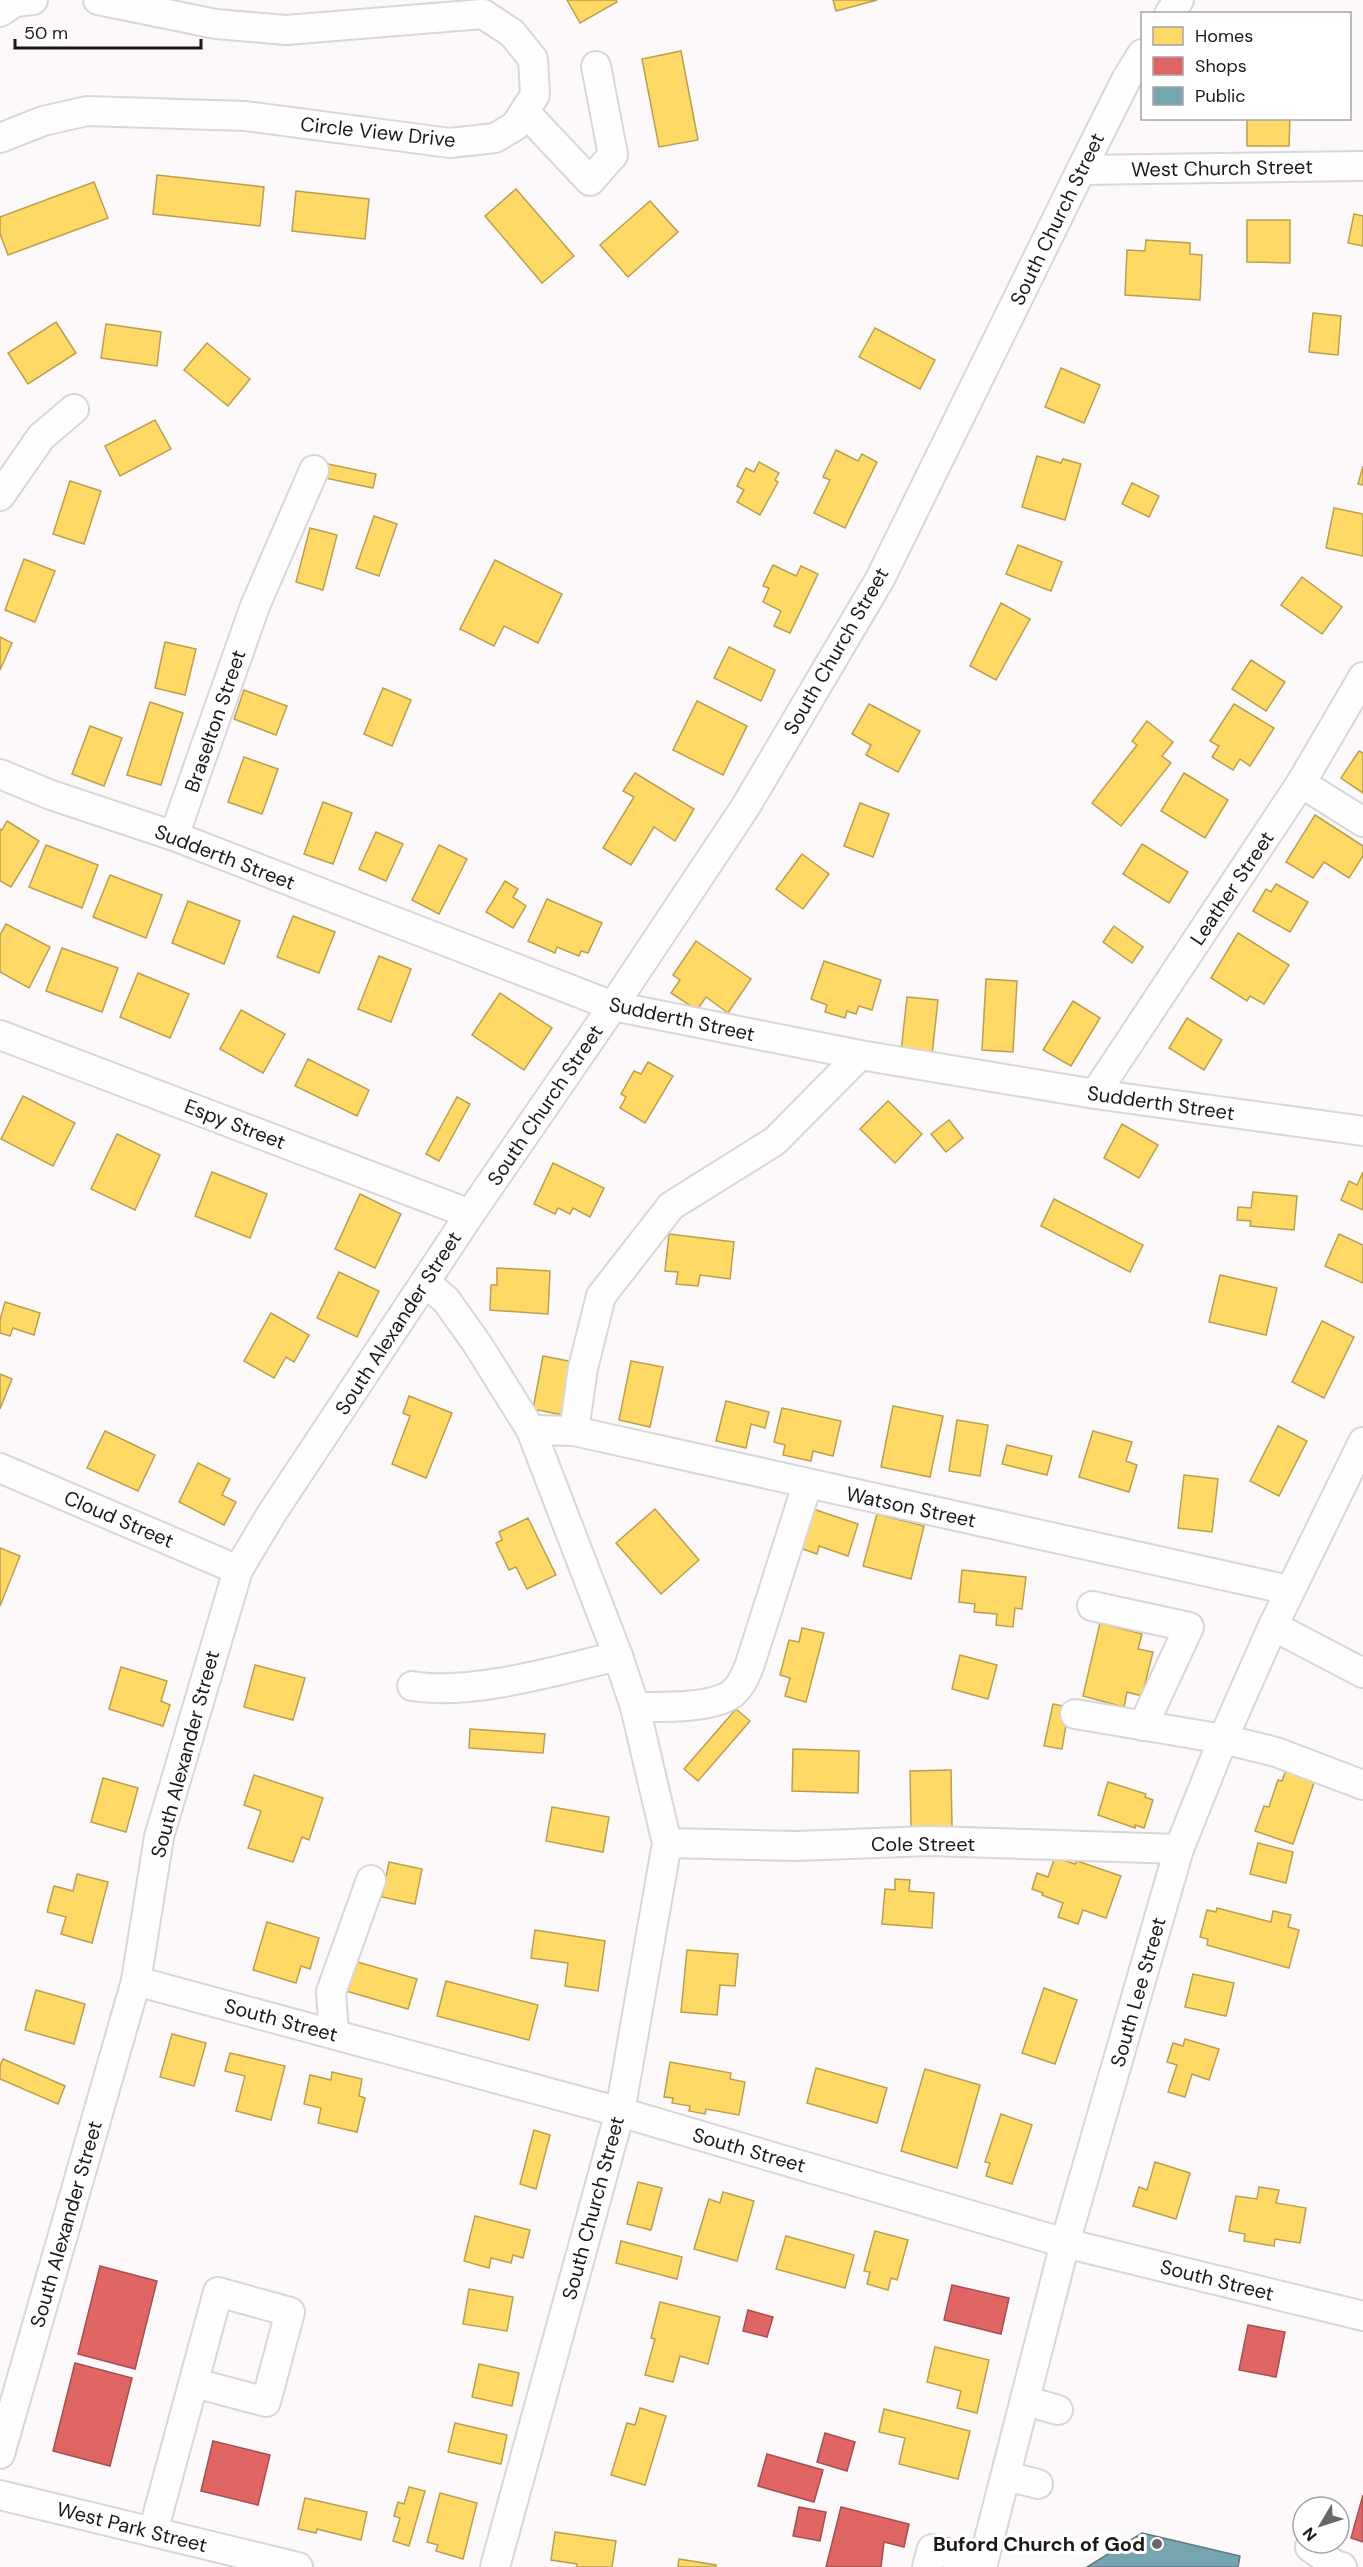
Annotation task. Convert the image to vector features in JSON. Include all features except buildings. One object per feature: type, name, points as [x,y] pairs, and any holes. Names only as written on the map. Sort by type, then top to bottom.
[{"type":"street","points":[[0,12],[15,2],[33,0]]},
{"type":"street","name":"Circle View Drive","points":[[0,138],[43,121],[87,111],[245,116],[450,143],[495,138],[515,126],[535,95],[533,59],[512,33],[483,14],[378,11],[286,30],[216,24],[98,0]]},
{"type":"street","name":"South Church Street","points":[[470,1214],[613,1006],[746,806],[880,579],[1127,78],[1141,57]]},
{"type":"street","points":[[525,112],[590,181],[613,155],[596,66]]},
{"type":"street","name":"West Church Street","points":[[1081,170],[1363,166]]},
{"type":"street","points":[[0,496],[41,437],[74,409]]},
{"type":"street","name":"Braselton Street","points":[[174,836],[255,606],[314,470]]},
{"type":"street","name":"Leather Street","points":[[1095,1094],[1301,783],[1363,678]]},
{"type":"street","name":"Sudderth Street","points":[[0,774],[51,795],[174,836],[613,1006],[860,1055],[1095,1094],[1363,1131]]},
{"type":"street","points":[[1301,783],[1363,822]]},
{"type":"street","name":"Espy Street","points":[[0,1035],[470,1214]]},
{"type":"street","points":[[574,1431],[583,1368],[601,1296],[671,1206],[775,1141],[860,1055]]},
{"type":"street","name":"South Alexander Street","points":[[0,2454],[136,1981],[159,1837],[238,1570],[272,1514],[470,1214]]},
{"type":"street","points":[[426,1283],[446,1300],[531,1430],[618,1656],[635,1707],[667,1843]]},
{"type":"street","name":"Watson Street","points":[[531,1430],[574,1431],[807,1485],[1289,1590]]},
{"type":"street","name":"South Lee Street","points":[[983,2565],[1065,2243],[1179,1849],[1223,1738],[1289,1590],[1363,1442]]},
{"type":"street","name":"Cloud Street","points":[[0,1468],[238,1570]]},
{"type":"street","points":[[635,1707],[676,1706],[707,1702],[725,1698],[737,1689],[750,1664],[807,1485]]},
{"type":"street","points":[[1092,1606],[1189,1627],[1143,1726]]},
{"type":"street","points":[[1273,1626],[1363,1673]]},
{"type":"street","points":[[412,1686],[433,1689],[521,1679],[618,1656]]},
{"type":"street","points":[[1075,1714],[1223,1738],[1276,1752],[1363,1785]]},
{"type":"street","name":"Cole Street","points":[[667,1843],[796,1846],[929,1842],[1179,1849]]},
{"type":"street","name":"South Church Street","points":[[495,2567],[620,2112],[667,1843]]},
{"type":"street","points":[[334,2034],[331,1992],[371,1880]]},
{"type":"street","name":"South Street","points":[[136,1981],[620,2112],[1065,2243],[1363,2316]]},
{"type":"street","points":[[153,2532],[195,2383]]},
{"type":"street","points":[[1026,2401],[1058,2410]]},
{"type":"street","points":[[1006,2476],[1038,2484]]},
{"type":"street","name":"West Park Street","points":[[0,2495],[298,2567]]},
{"type":"street","points":[[927,2567],[932,2550],[983,2565]]},
{"type":"street","points":[[1321,2555],[1342,2567]]},
{"type":"place","name":"Buford Church of God","points":[[1157,2544]]}]
